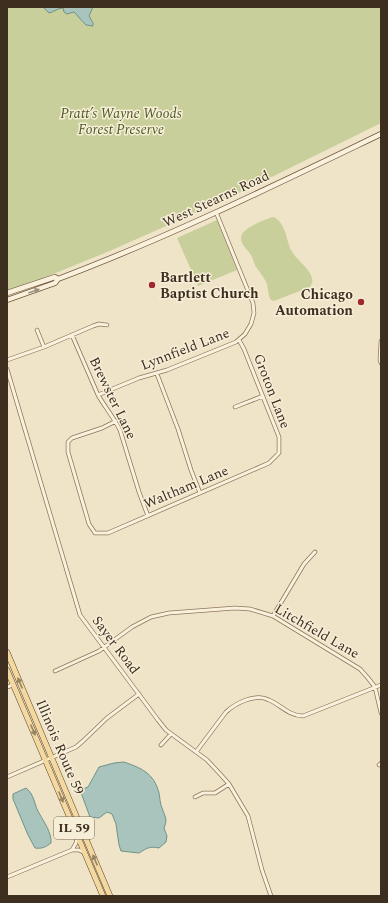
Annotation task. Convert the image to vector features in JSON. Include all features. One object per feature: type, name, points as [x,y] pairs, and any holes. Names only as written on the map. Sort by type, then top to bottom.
[{"type":"main road","name":"West Stearns Road","points":[[7,300],[55,283],[58,279],[152,241],[381,134]]},
{"type":"main road","name":"West Stearns Road","points":[[7,292],[55,277],[58,279]]},
{"type":"main road","name":"Illinois Route 59","points":[[7,652],[110,896]]},
{"type":"main road","name":"Illinois Route 59","points":[[7,670],[9,679],[46,761],[103,896]]},
{"type":"street","name":"Lynnfield Lane","points":[[98,395],[139,378],[156,374],[228,346],[239,340],[247,331],[253,317],[253,306],[216,212]]},
{"type":"street","points":[[7,360],[44,347],[93,326],[99,324],[107,325]]},
{"type":"street","points":[[37,330],[44,347]]},
{"type":"street","name":"Brewster Lane","points":[[72,335],[103,405],[116,421],[148,516]]},
{"type":"street","name":"Groton Lane","points":[[239,340],[279,437],[279,452]]},
{"type":"street","points":[[381,341],[381,363]]},
{"type":"street","name":"Sayer Road","points":[[7,369],[80,615],[166,730],[214,767],[229,784],[248,816],[262,870],[271,896]]},
{"type":"street","points":[[156,374],[178,429],[200,493]]},
{"type":"street","points":[[235,407],[263,396]]},
{"type":"street","name":"Waltham Lane","points":[[116,421],[102,428],[72,438],[68,442],[68,452],[89,524],[95,533],[108,533],[266,465],[279,452]]},
{"type":"street","points":[[273,616],[304,564],[314,552]]},
{"type":"street","name":"Litchfield Lane","points":[[55,671],[99,651],[140,622],[151,617],[164,614],[235,608],[250,609],[273,616],[364,673],[375,687],[381,713]]},
{"type":"street","points":[[7,687],[13,685]]},
{"type":"street","points":[[196,752],[226,712],[243,701],[258,698],[268,699],[294,715],[303,716],[381,685]]},
{"type":"street","points":[[7,777],[71,750],[107,718],[139,694]]},
{"type":"street","points":[[161,745],[171,734]]},
{"type":"street","points":[[196,797],[203,793],[215,793],[229,784]]},
{"type":"street","points":[[72,850],[78,836]]},
{"type":"street","points":[[7,878],[72,850],[79,850],[85,854]]},
{"type":"green space","name":"Pratt’s Wayne Woods Forest Preserve","points":[[7,7],[381,7],[381,123],[227,199],[112,250],[7,293]]},
{"type":"green space","points":[[274,217],[281,224],[291,250],[308,270],[312,278],[312,284],[310,287],[274,301],[271,300],[266,282],[243,244],[241,237],[242,234],[250,227],[266,219]]},
{"type":"green space","points":[[217,220],[237,270],[198,286],[177,238]]},
{"type":"water","points":[[43,7],[93,7],[89,16],[93,26],[86,25],[74,12],[67,14],[64,12],[63,8],[49,13]]},
{"type":"water","points":[[124,762],[146,772],[157,786],[161,805],[166,818],[164,828],[167,836],[166,842],[159,848],[149,848],[139,853],[121,851],[116,824],[112,814],[107,812],[99,818],[90,817],[80,790],[88,787],[99,767]]},
{"type":"water","points":[[26,788],[33,797],[37,810],[50,835],[51,843],[44,847],[35,848],[13,799],[13,794]]},
{"type":"place","name":"Bartlett Baptist Church","points":[[152,285]]},
{"type":"place","name":"Chicago Automation","points":[[361,302]]}]
